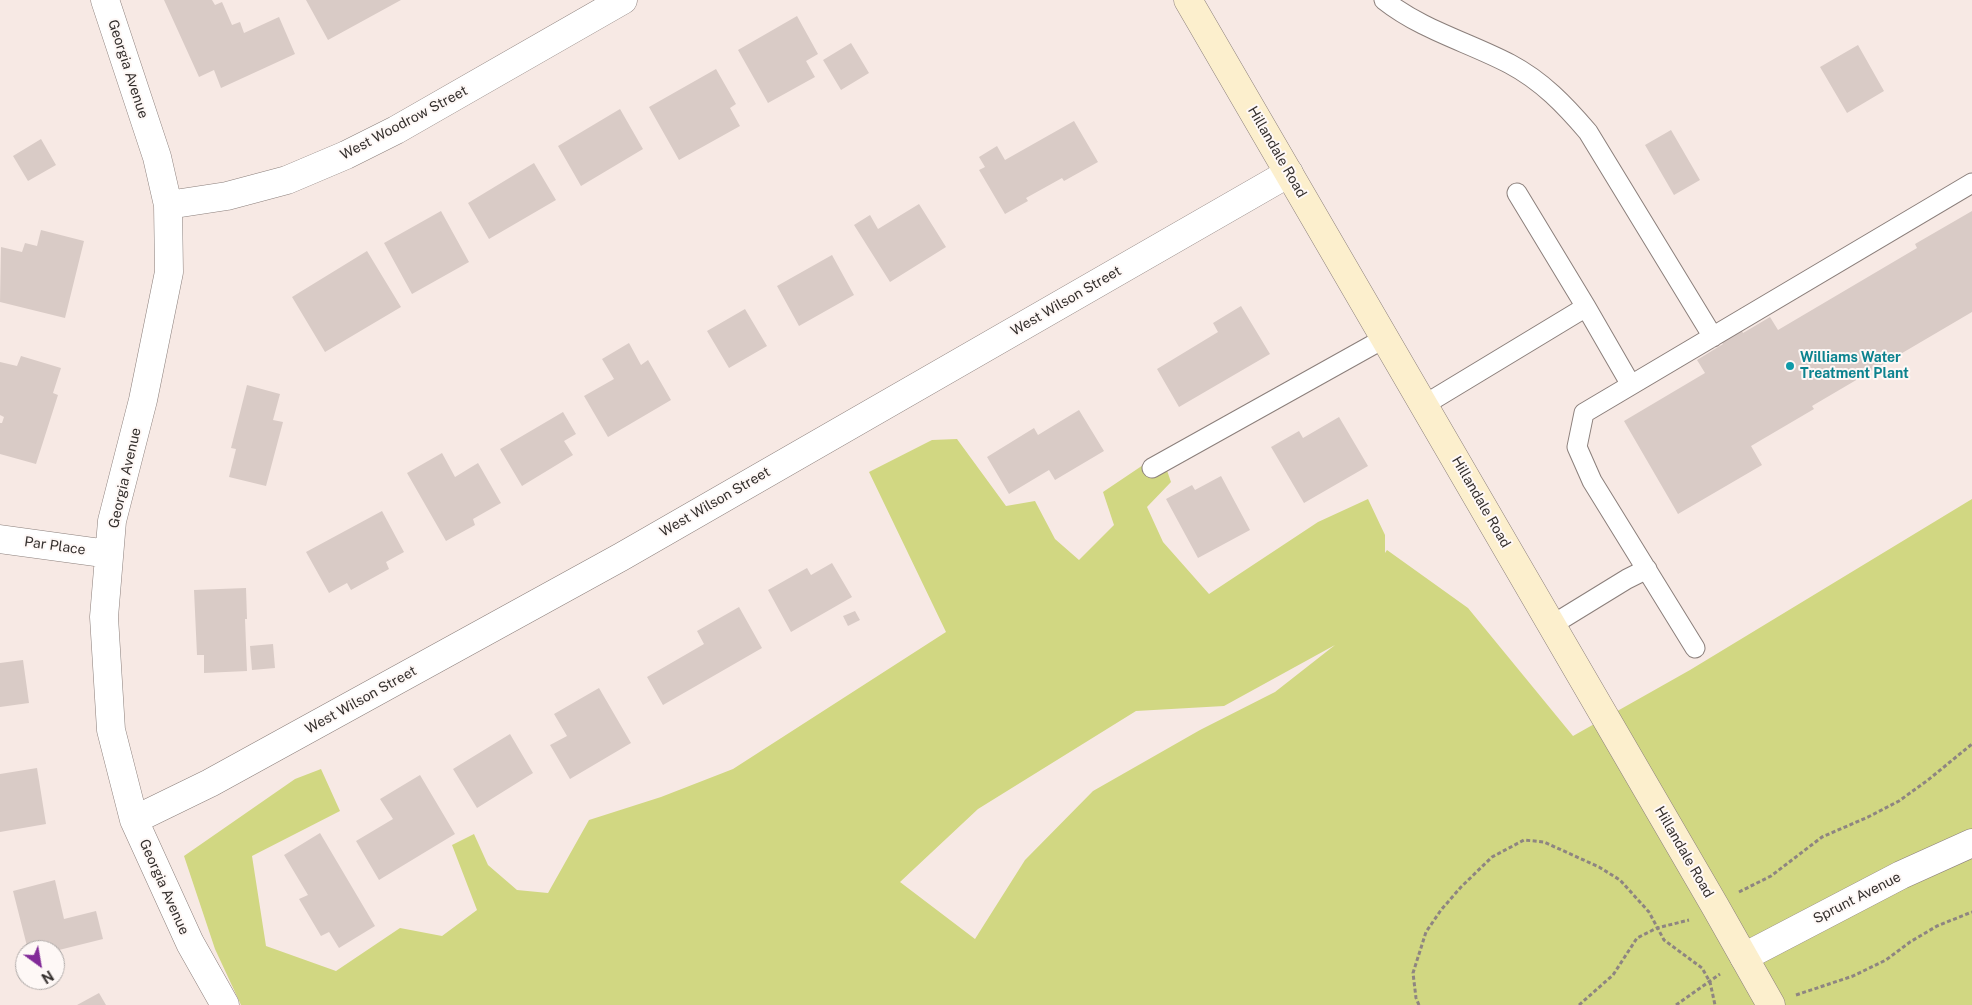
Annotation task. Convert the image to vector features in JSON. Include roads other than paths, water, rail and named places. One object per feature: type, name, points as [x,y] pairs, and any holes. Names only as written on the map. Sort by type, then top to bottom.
[{"type":"main road","name":"Hillandale Road","points":[[1188,0],[1744,957],[1782,1000]]},
{"type":"street","name":"Georgia Avenue","points":[[105,0],[157,157],[168,205],[169,272],[144,400],[112,521],[104,618],[111,730],[134,820],[190,943],[225,1005]]},
{"type":"street","name":"West Woodrow Street","points":[[168,205],[227,196],[287,180],[346,155],[396,130],[623,0]]},
{"type":"street","name":"West Wilson Street","points":[[134,820],[210,784],[621,557],[1289,173]]},
{"type":"street","name":"Par Place","points":[[0,539],[109,554]]},
{"type":"street","name":"Sprunt Avenue","points":[[1744,957],[1902,875],[1972,843]]},
{"type":"lane","points":[[1384,0],[1401,13],[1435,31],[1511,65],[1548,88],[1588,132],[1713,337]]},
{"type":"lane","points":[[1695,648],[1592,482],[1577,447],[1584,413],[1972,183]]},
{"type":"lane","points":[[1517,193],[1631,385]]},
{"type":"lane","points":[[1424,405],[1586,307]]},
{"type":"lane","points":[[1152,468],[1385,338]]},
{"type":"lane","points":[[1552,625],[1627,579],[1646,570]]},
{"type":"place","name":"Williams Water Treatment Plant","points":[[1790,366]]}]
